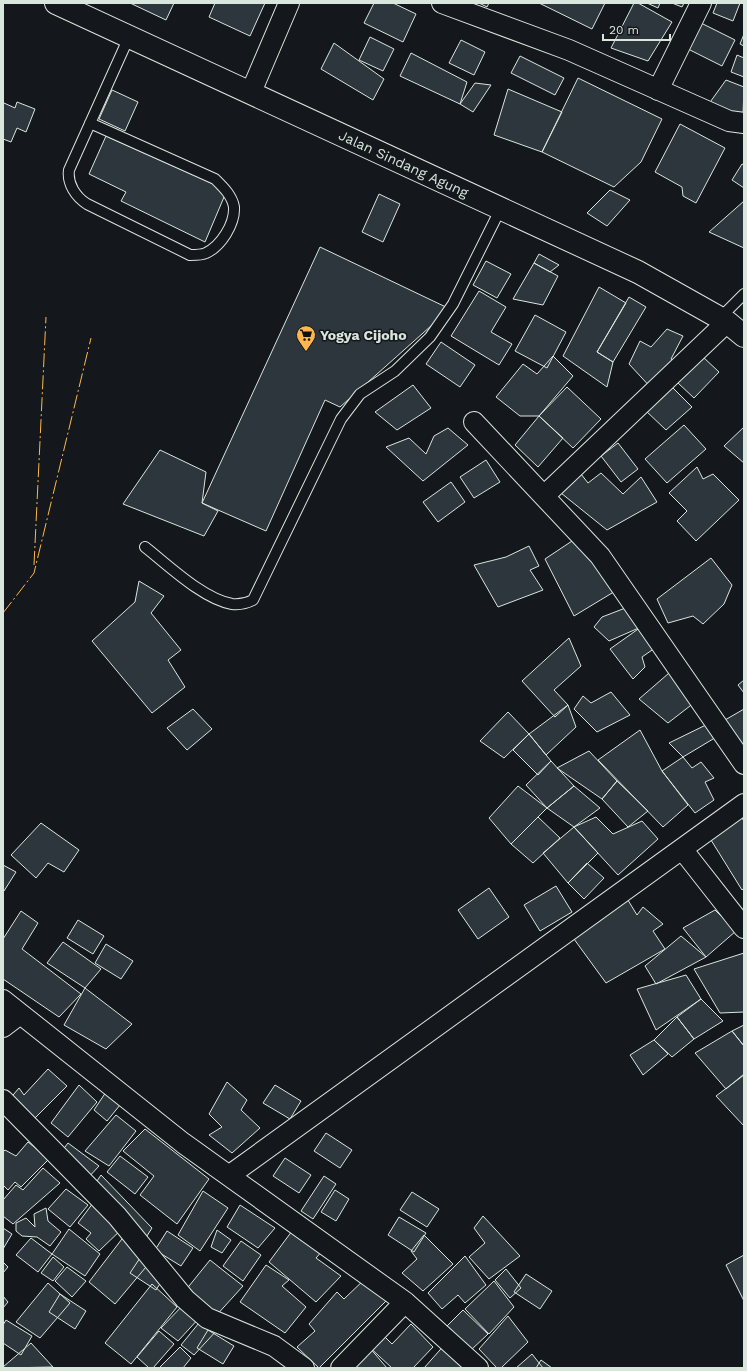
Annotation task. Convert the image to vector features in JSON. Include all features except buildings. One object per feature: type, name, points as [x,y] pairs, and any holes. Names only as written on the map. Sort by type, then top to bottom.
[{"type":"main road","name":"Jalan Sindang Agung","points":[[56,3],[638,272],[723,320],[744,336]]},
{"type":"street","points":[[250,92],[289,3]]},
{"type":"street","points":[[442,3],[487,21],[569,50],[730,121],[744,123]]},
{"type":"street","points":[[658,90],[701,3]]},
{"type":"street","points":[[544,496],[723,320]]},
{"type":"street","points":[[474,422],[600,556],[744,764]]},
{"type":"street","points":[[230,1176],[744,804]]},
{"type":"street","points":[[682,849],[744,928]]},
{"type":"street","points":[[3,1000],[183,1143],[405,1302],[478,1368]]},
{"type":"street","points":[[3,1027],[20,1014]]},
{"type":"street","points":[[3,1100],[117,1216],[191,1304],[207,1318],[274,1346],[304,1368]]},
{"type":"street","points":[[341,1368],[405,1302]]},
{"type":"lane","points":[[90,123],[215,179],[226,190],[234,206],[233,219],[225,235],[215,247],[205,254],[190,255],[87,204],[79,198],[68,178],[69,170],[90,123],[129,37]]},
{"type":"lane","points":[[145,547],[187,582],[219,599],[233,604],[245,603],[253,600],[341,420],[360,394],[395,371],[430,337],[453,304],[501,208]]},
{"type":"lane","points":[[723,320],[744,294]]},
{"type":"power","points":[[34,565],[46,317]]},
{"type":"power","points":[[3,613],[34,573],[91,338]]},
{"type":"place","name":"Yogya Cijoho","points":[[306,352]]}]
